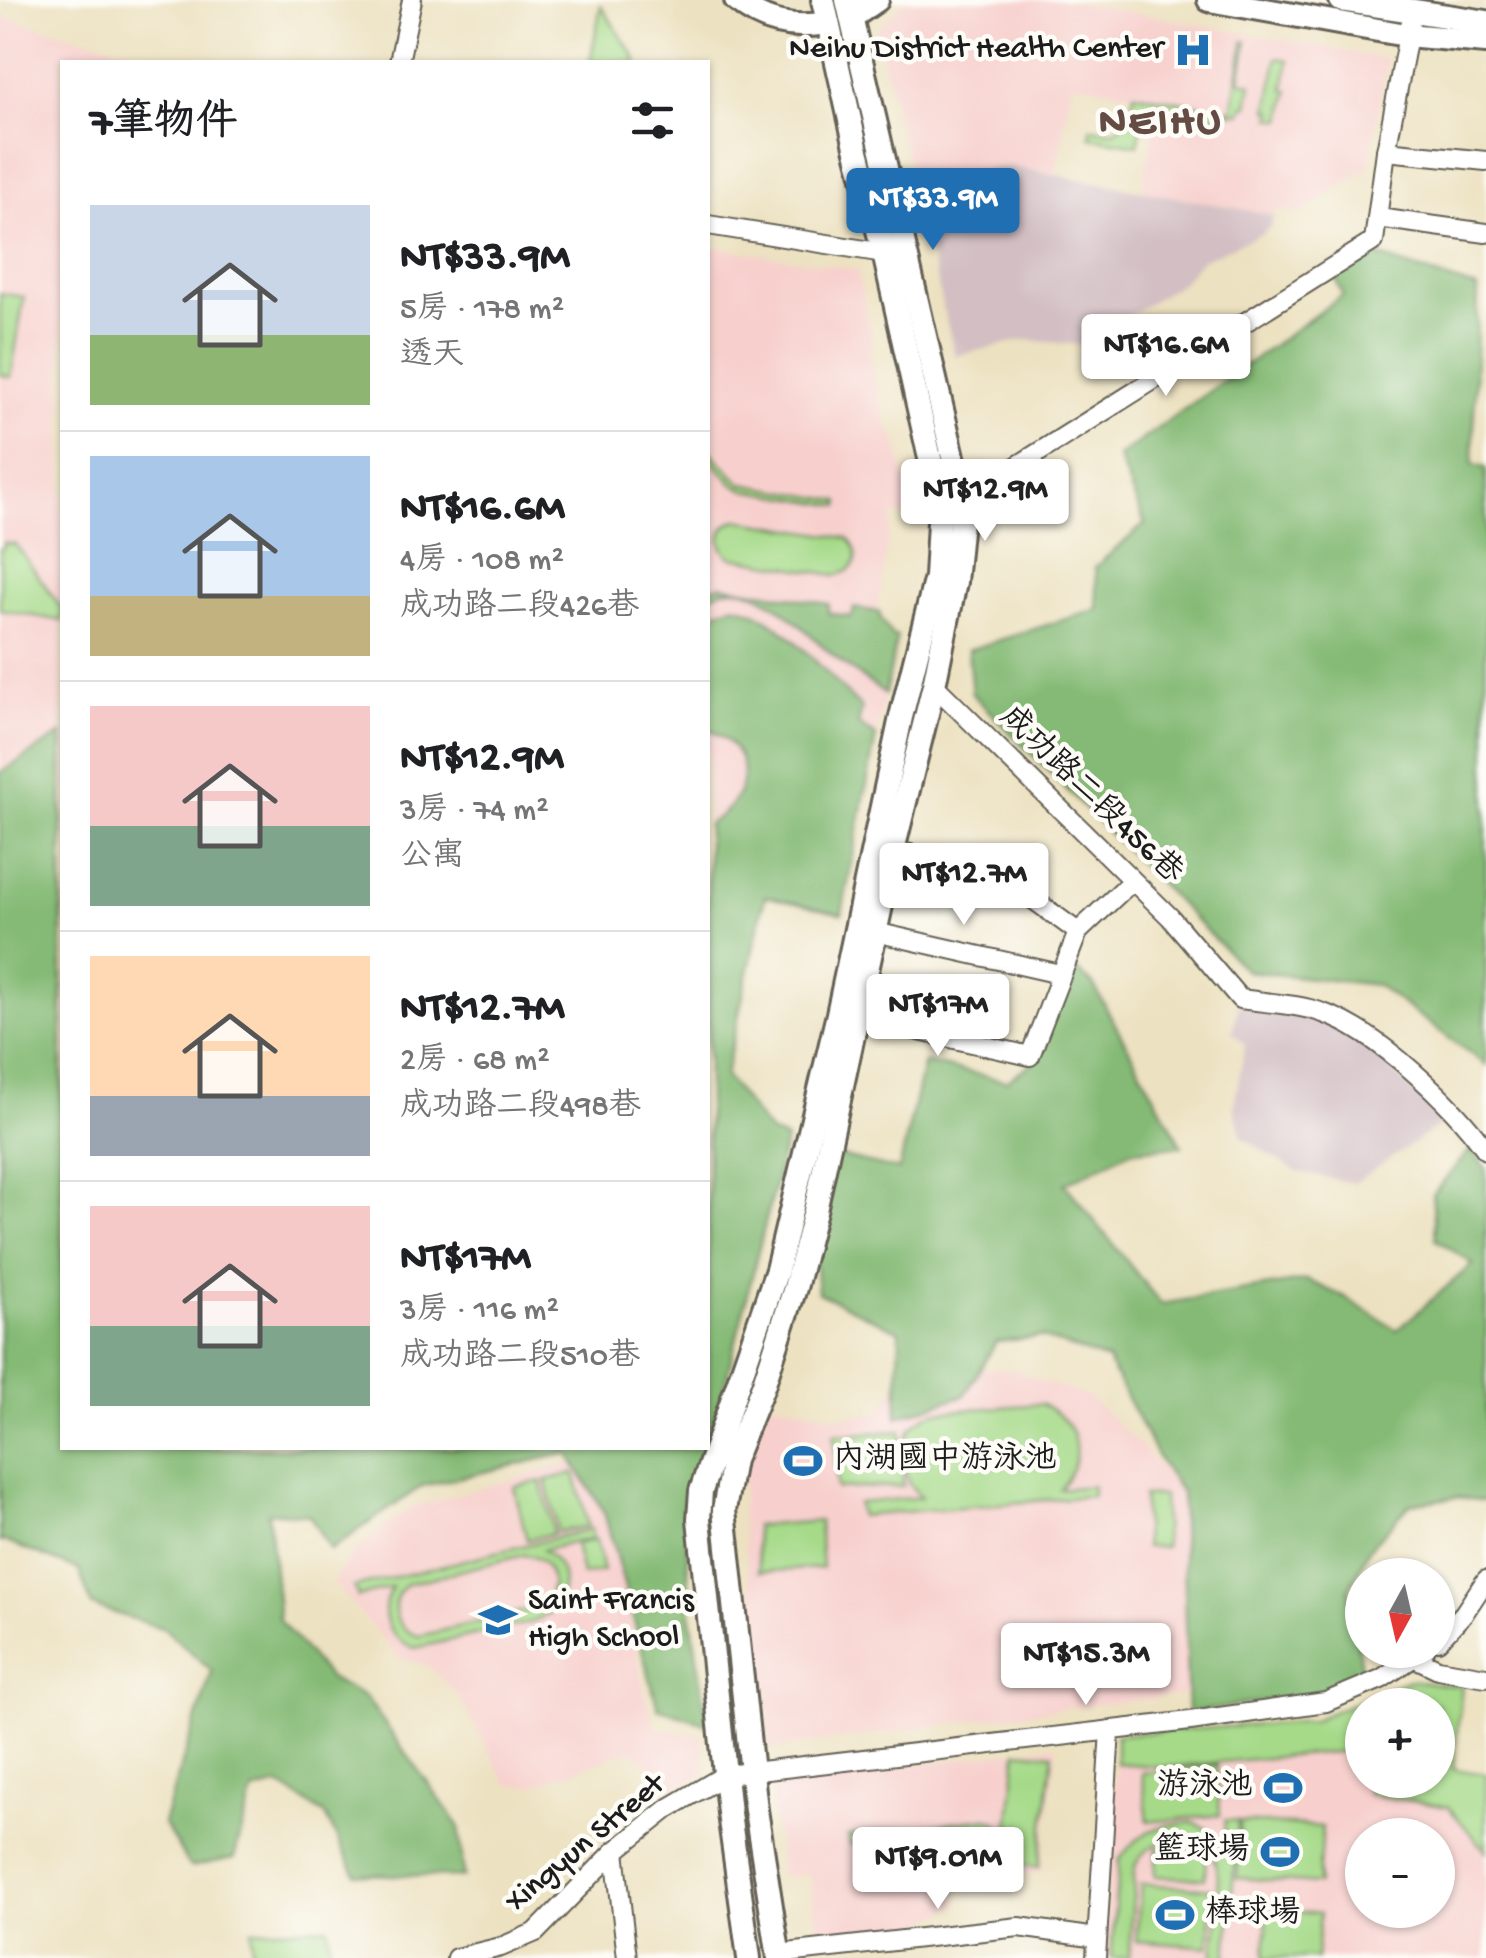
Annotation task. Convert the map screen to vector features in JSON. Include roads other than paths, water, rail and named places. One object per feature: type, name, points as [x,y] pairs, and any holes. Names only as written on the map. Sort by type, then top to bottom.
[{"type":"main road","points":[[736,0],[754,13],[782,24],[812,26],[825,11]]},
{"type":"main road","points":[[877,0],[849,9],[894,251],[952,502],[955,582],[934,685],[883,848]]},
{"type":"main road","points":[[1208,0],[1486,22]]},
{"type":"main road","points":[[1341,0],[1412,16],[1486,42]]},
{"type":"main road","points":[[825,11],[894,251]]},
{"type":"main road","points":[[749,1958],[725,1775],[699,1519],[700,1491],[776,1270],[867,930],[901,717],[952,502]]},
{"type":"main road","points":[[779,1956],[752,1772],[724,1510],[733,1460],[774,1353],[815,1211],[857,1016],[867,930]]},
{"type":"street","points":[[399,60],[412,0]]},
{"type":"street","points":[[952,502],[1374,240],[1386,151],[1412,16]]},
{"type":"street","points":[[1386,151],[1486,161]]},
{"type":"street","points":[[1378,218],[1486,233]]},
{"type":"street","points":[[710,225],[894,251]]},
{"type":"street","name":"成功路二段456巷","points":[[934,685],[1170,916],[1240,999],[1321,1011],[1362,1030],[1470,1128],[1486,1150]]},
{"type":"street","points":[[883,848],[1002,876],[1078,932]]},
{"type":"street","points":[[857,1016],[1030,1056],[1078,932],[1132,881]]},
{"type":"street","points":[[867,930],[1060,974]]},
{"type":"street","points":[[1455,1622],[1486,1580]]},
{"type":"street","name":"Xingyun Street","points":[[456,1958],[501,1948],[536,1932],[615,1851],[669,1808],[725,1775],[1326,1702],[1381,1680],[1399,1668]]},
{"type":"street","points":[[1437,1668],[1486,1677]]},
{"type":"street","points":[[1096,1958],[1110,1730]]},
{"type":"street","points":[[615,1851],[627,1958]]},
{"type":"street","points":[[779,1956],[836,1953],[1019,1927],[1098,1938]]},
{"type":"place","name":"Neihu District Health Center","points":[[1193,50]]},
{"type":"place","name":"內湖國中游泳池","points":[[803,1461]]},
{"type":"place","name":"Saint Francis High School","points":[[498,1620]]},
{"type":"place","name":"游泳池","points":[[1283,1788]]},
{"type":"place","name":"籃球場","points":[[1280,1852]]},
{"type":"place","name":"棒球場","points":[[1175,1915]]},
{"type":"district","name":"NEIHU","points":[[1161,124]]}]
